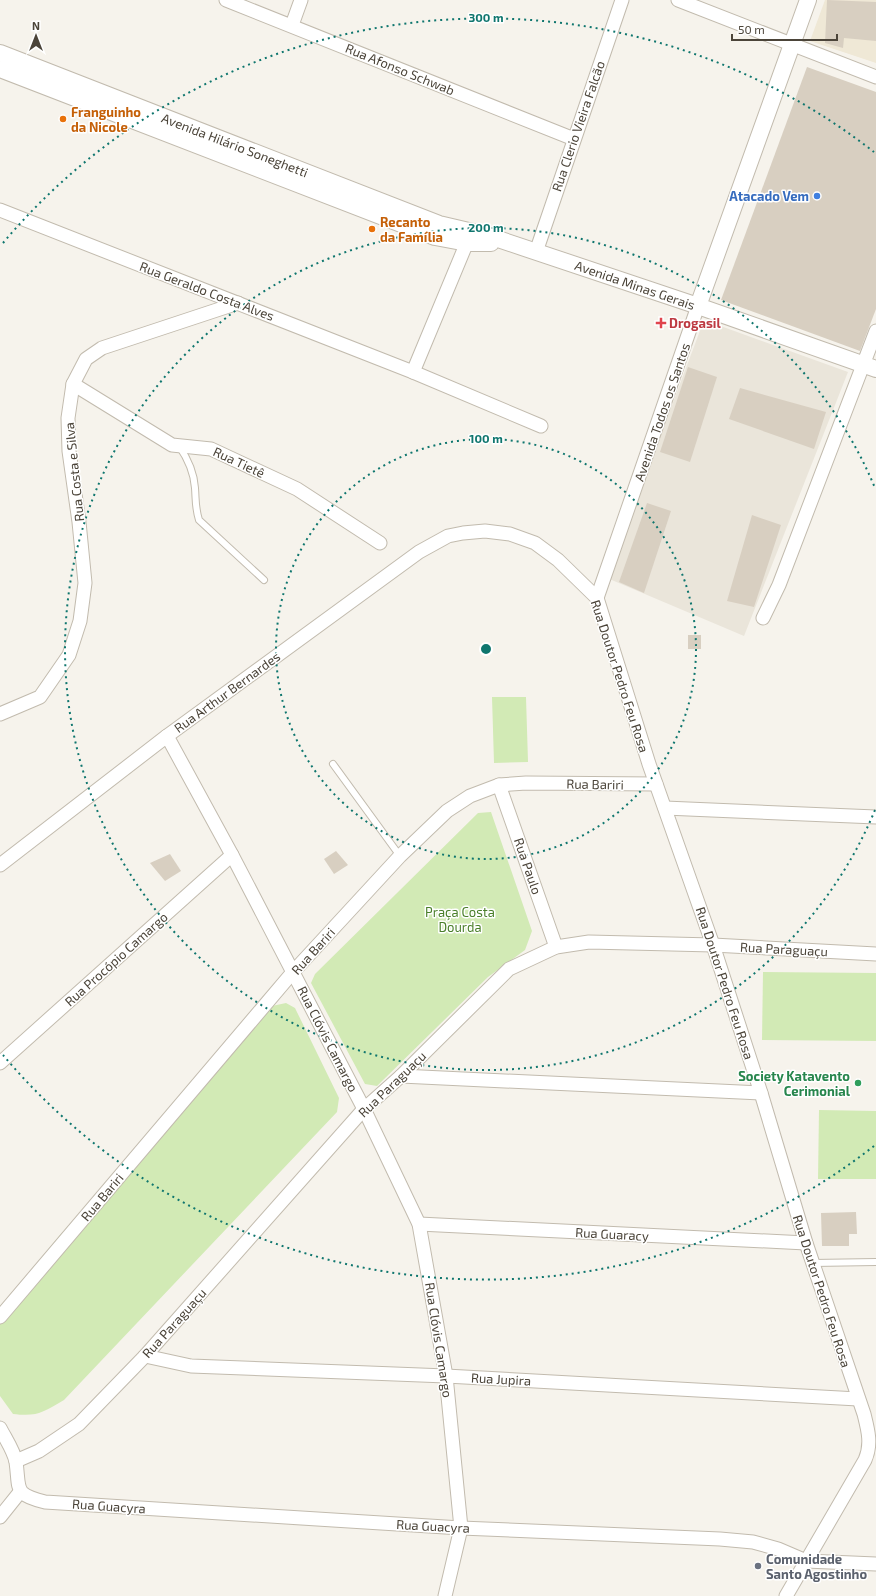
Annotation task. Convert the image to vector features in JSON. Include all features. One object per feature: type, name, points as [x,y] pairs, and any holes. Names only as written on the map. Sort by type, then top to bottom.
[{"type":"street","name":"Rua Afonso Schwab","points":[[226,0],[574,138]]},
{"type":"street","points":[[292,25],[300,0]]},
{"type":"street","name":"Rua Clerio Vieira Falcão","points":[[536,252],[622,0]]},
{"type":"street","points":[[678,0],[793,43],[876,77]]},
{"type":"street","name":"Avenida Todos os Santos","points":[[597,598],[698,306],[808,0]]},
{"type":"street","name":"Avenida Hilário Soneghetti","points":[[0,53],[77,91],[435,237],[469,237]]},
{"type":"street","name":"Avenida Hilário Soneghetti","points":[[0,69],[77,91]]},
{"type":"street","name":"Rua Geraldo Costa Alves","points":[[0,210],[413,372],[541,426]]},
{"type":"street","points":[[413,372],[469,237]]},
{"type":"street","name":"Avenida Minas Gerais","points":[[469,237],[506,242],[698,306],[870,367]]},
{"type":"street","name":"Rua Costa e Silva","points":[[0,714],[40,697],[68,655],[80,621],[85,583],[79,522],[69,451],[68,418],[73,384],[86,359],[102,348],[238,303]]},
{"type":"street","points":[[763,618],[779,585],[870,367],[876,331]]},
{"type":"street","name":"Rua Tietê","points":[[73,384],[172,445],[211,449],[297,489],[380,543]]},
{"type":"street","name":"Rua Doutor Pedro Feu Rosa","points":[[463,533],[485,531],[510,534],[535,543],[558,560],[597,598],[656,784],[713,945],[761,1093],[806,1243],[858,1399],[870,1414],[870,1442],[867,1455],[786,1596]]},
{"type":"street","name":"Rua Arthur Bernardes","points":[[0,865],[167,736],[419,552],[448,536],[463,533]]},
{"type":"street","name":"Rua Clóvis Camargo","points":[[167,736],[232,855],[364,1109],[419,1224],[446,1376],[461,1528],[445,1596]]},
{"type":"street","name":"Rua Bariri","points":[[0,1316],[293,972],[400,856],[447,811],[470,796],[499,785],[526,783],[656,784]]},
{"type":"street","name":"Rua Paulo","points":[[499,785],[556,947]]},
{"type":"street","points":[[665,808],[876,817]]},
{"type":"street","name":"Rua Procópio Camargo","points":[[0,1063],[232,855]]},
{"type":"street","name":"Rua Paraguaçu","points":[[16,1461],[39,1451],[79,1424],[145,1356],[364,1109],[401,1076],[509,969],[556,947],[589,942],[713,945],[876,954]]},
{"type":"street","points":[[401,1076],[761,1093]]},
{"type":"street","name":"Rua Guaracy","points":[[419,1224],[806,1243]]},
{"type":"street","name":"Rua Jupira","points":[[145,1356],[191,1366],[446,1376],[858,1399]]},
{"type":"street","points":[[0,1428],[16,1461],[17,1482],[20,1492],[0,1517]]},
{"type":"street","name":"Rua Guacyra","points":[[20,1492],[29,1498],[45,1502],[461,1528],[753,1542],[778,1549],[806,1561],[876,1564]]},
{"type":"lane","points":[[179,446],[188,460],[195,488],[194,506],[199,520],[264,580]]},
{"type":"lane","points":[[333,764],[400,856]]},
{"type":"lane","points":[[813,1264],[876,1262]]},
{"type":"shaded area","points":[[825,0],[876,0],[876,63],[810,41]]},
{"type":"shaded area","points":[[704,320],[848,372],[744,636],[607,578]]},
{"type":"green space","points":[[492,697],[526,697],[528,762],[494,763]]},
{"type":"green space","name":"Praça Costa Dourda","points":[[491,812],[532,931],[525,950],[488,977],[377,1086],[365,1084],[311,983],[315,974],[478,813]]},
{"type":"green space","points":[[763,972],[876,973],[876,1041],[762,1040]]},
{"type":"green space","points":[[286,1003],[295,1008],[339,1098],[337,1112],[64,1400],[40,1413],[29,1415],[13,1414],[0,1396],[0,1320],[42,1257],[60,1235],[272,1006]]},
{"type":"green space","points":[[819,1110],[876,1111],[876,1179],[818,1179]]},
{"type":"building","points":[[827,0],[876,2],[876,41],[844,38],[843,48],[825,43]]},
{"type":"building","name":"Atacado Vem","points":[[807,67],[876,92],[876,309],[860,351],[721,300]]},
{"type":"building","points":[[688,367],[717,377],[690,462],[660,452]]},
{"type":"building","points":[[740,388],[826,412],[814,449],[729,419]]},
{"type":"building","points":[[647,503],[671,511],[644,593],[619,582]]},
{"type":"building","points":[[752,515],[781,525],[754,607],[727,601]]},
{"type":"building","points":[[688,635],[701,635],[701,649],[688,649]]},
{"type":"building","points":[[336,851],[348,865],[334,874],[324,859]]},
{"type":"building","points":[[170,854],[181,871],[165,881],[150,863]]},
{"type":"building","points":[[856,1212],[857,1234],[849,1234],[849,1246],[822,1246],[821,1213]]},
{"type":"place","name":"Franguinho da Nicole","points":[[63,119]]},
{"type":"place","name":"Atacado Vem","points":[[817,196]]},
{"type":"place","name":"Recanto da Família","points":[[372,229]]},
{"type":"place","name":"Drogasil","points":[[661,323]]},
{"type":"place","name":"Society Katavento Cerimonial","points":[[858,1083]]},
{"type":"place","name":"Comunidade Santo Agostinho","points":[[758,1566]]}]
